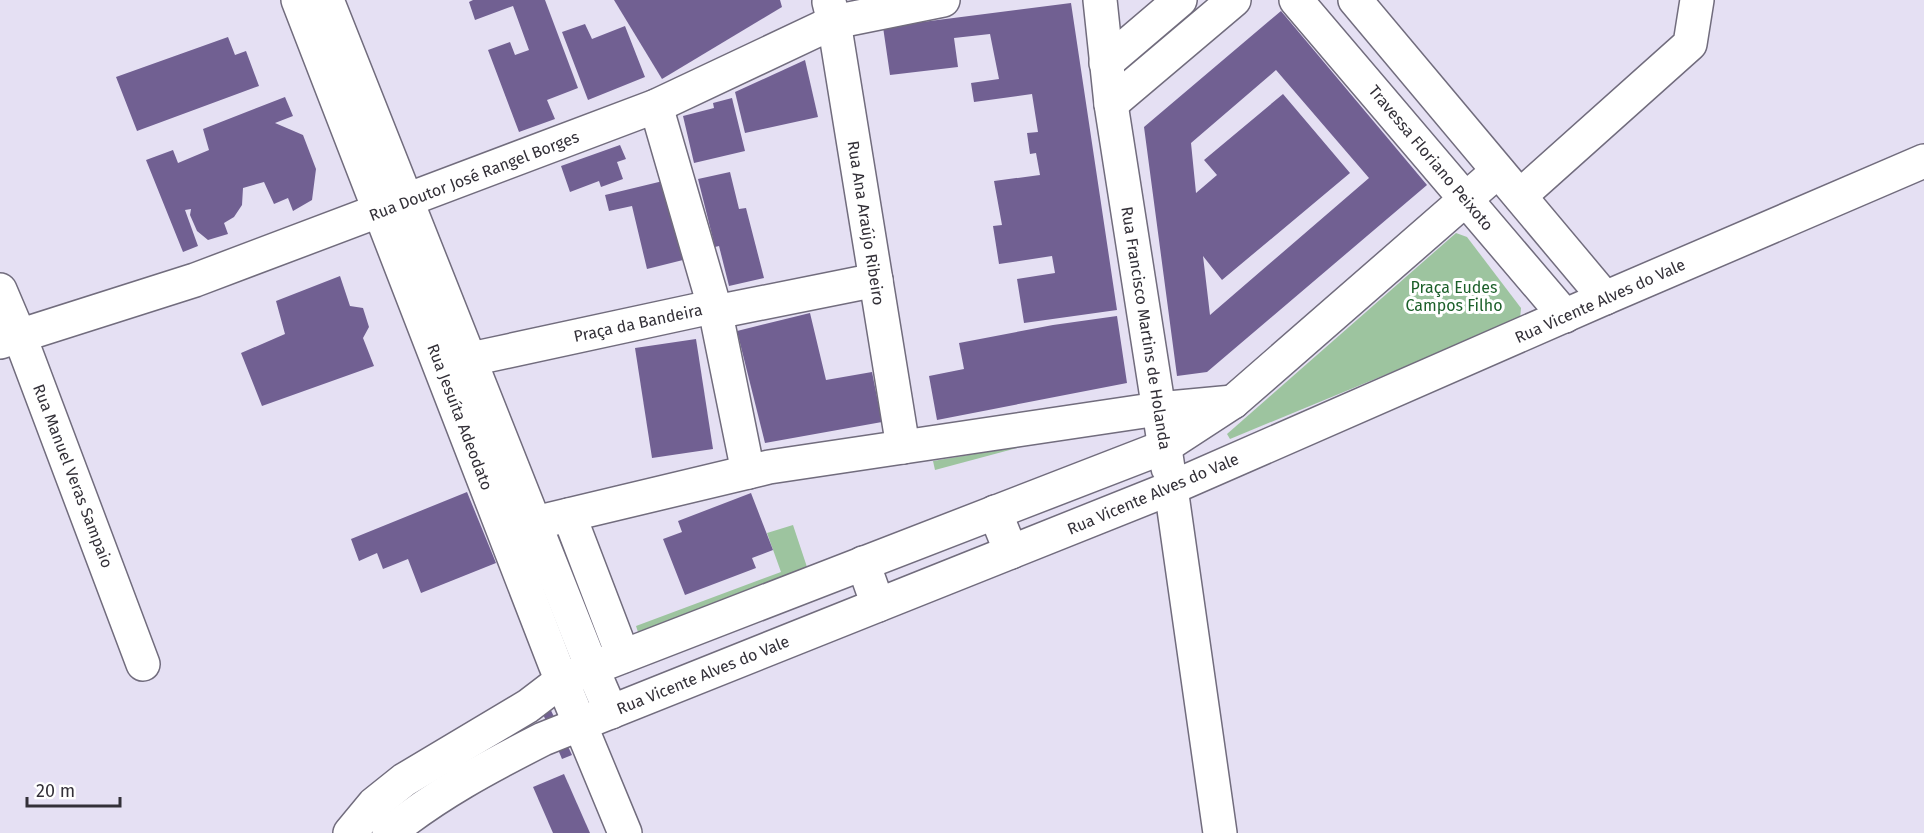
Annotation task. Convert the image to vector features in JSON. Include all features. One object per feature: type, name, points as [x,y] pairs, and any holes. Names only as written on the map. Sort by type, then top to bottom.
[{"type":"street","name":"Rua Jesuíta Adeodato","points":[[298,0],[394,206],[471,359],[562,680],[625,833]]},
{"type":"street","name":"Rua Jesuíta Adeodato","points":[[327,0],[394,206],[519,527],[592,668],[611,712]]},
{"type":"street","name":"Rua Doutor José Rangel Borges","points":[[10,339],[195,280],[656,106],[831,11],[943,0]]},
{"type":"street","name":"Rua Francisco Martins de Holanda","points":[[1100,0],[1111,104],[1171,488],[1216,831]]},
{"type":"street","points":[[1106,63],[1180,0]]},
{"type":"street","points":[[1111,104],[1234,0]]},
{"type":"street","name":"Travessa Floriano Peixoto","points":[[1296,0],[1565,316]]},
{"type":"street","points":[[1355,0],[1605,298]]},
{"type":"street","points":[[1520,196],[1690,44],[1697,0]]},
{"type":"street","name":"Rua Ana Araújo Ribeiro","points":[[831,11],[903,447]]},
{"type":"street","points":[[1371,88],[1406,60]]},
{"type":"street","points":[[656,106],[715,309],[748,472]]},
{"type":"street","name":"Rua Vicente Alves do Vale","points":[[389,833],[408,817],[473,774],[543,739],[1171,488],[1924,161]]},
{"type":"street","points":[[350,833],[374,804],[404,780],[528,706],[562,680],[1164,447],[1233,402],[1498,171]]},
{"type":"street","name":"Praça da Bandeira","points":[[471,359],[707,308],[721,311],[876,280]]},
{"type":"street","name":"Rua Manuel Veras Sampaio","points":[[0,290],[10,339],[143,664]]},
{"type":"street","points":[[519,527],[748,472],[1158,409],[1233,402]]},
{"type":"street","points":[[995,512],[1011,552]]},
{"type":"street","points":[[569,515],[623,656]]},
{"type":"street","points":[[863,563],[878,605]]},
{"type":"green space","name":"Praça Eudes Campos Filho","points":[[1456,233],[1467,237],[1521,308],[1520,319],[1230,439],[1227,434]]},
{"type":"green space","points":[[1028,445],[935,470],[933,461]]},
{"type":"green space","points":[[793,525],[808,570],[639,635],[636,626],[781,572],[767,533]]},
{"type":"building","points":[[473,0],[545,0],[578,88],[547,100],[555,119],[519,132],[488,50],[510,42],[515,55],[529,50],[513,6],[475,20],[469,2]]},
{"type":"building","points":[[614,0],[780,0],[782,7],[662,79]]},
{"type":"building","points":[[1071,3],[1117,310],[1024,323],[1017,279],[1055,273],[1052,256],[999,264],[993,226],[1002,225],[994,181],[1040,175],[1036,153],[1030,154],[1027,133],[1038,132],[1032,94],[974,102],[971,83],[999,79],[990,34],[954,38],[958,67],[890,75],[883,27]]},
{"type":"building","points":[[1281,11],[1427,185],[1207,372],[1177,376],[1144,127]],"holes":[[[1276,70],[1369,178],[1210,315],[1203,256],[1222,280],[1350,173],[1283,94],[1204,160],[1217,175],[1196,193],[1191,143]]]},
{"type":"building","points":[[585,24],[592,39],[625,26],[645,77],[588,100],[562,32]]},
{"type":"building","points":[[228,37],[235,55],[246,51],[259,86],[137,131],[116,77]]},
{"type":"building","points":[[805,60],[818,117],[745,133],[735,92]]},
{"type":"building","points":[[285,97],[293,116],[275,123],[303,135],[316,169],[312,200],[293,211],[288,198],[274,204],[264,182],[243,188],[242,205],[234,217],[224,223],[228,234],[208,240],[197,231],[190,215],[191,209],[185,210],[198,246],[183,252],[146,160],[173,150],[178,163],[209,150],[203,129]]},
{"type":"building","points":[[732,98],[745,151],[694,163],[683,116],[714,108],[713,103]]},
{"type":"building","points":[[620,145],[626,159],[617,162],[623,179],[601,187],[599,181],[570,192],[561,166]]},
{"type":"building","points":[[730,172],[739,209],[746,208],[764,278],[729,286],[719,246],[715,247],[698,179]]},
{"type":"building","points":[[663,181],[683,260],[647,269],[632,206],[609,211],[605,195]]},
{"type":"building","points":[[340,276],[350,306],[363,308],[369,327],[363,338],[374,366],[262,406],[241,353],[285,334],[276,301]]},
{"type":"building","points":[[810,313],[826,380],[872,372],[882,422],[765,443],[737,331]]},
{"type":"building","points":[[1117,316],[1127,383],[937,420],[929,376],[964,369],[959,343],[1053,325]]},
{"type":"building","points":[[696,339],[713,449],[652,458],[635,348]]},
{"type":"building","points":[[467,492],[496,563],[421,593],[408,559],[383,569],[377,553],[359,561],[351,539]]},
{"type":"building","points":[[751,493],[773,550],[752,558],[756,568],[685,595],[663,539],[682,532],[678,521]]},
{"type":"building","points":[[539,685],[572,755],[562,759],[532,688]]},
{"type":"building","points":[[564,774],[590,833],[553,833],[533,787]]}]
